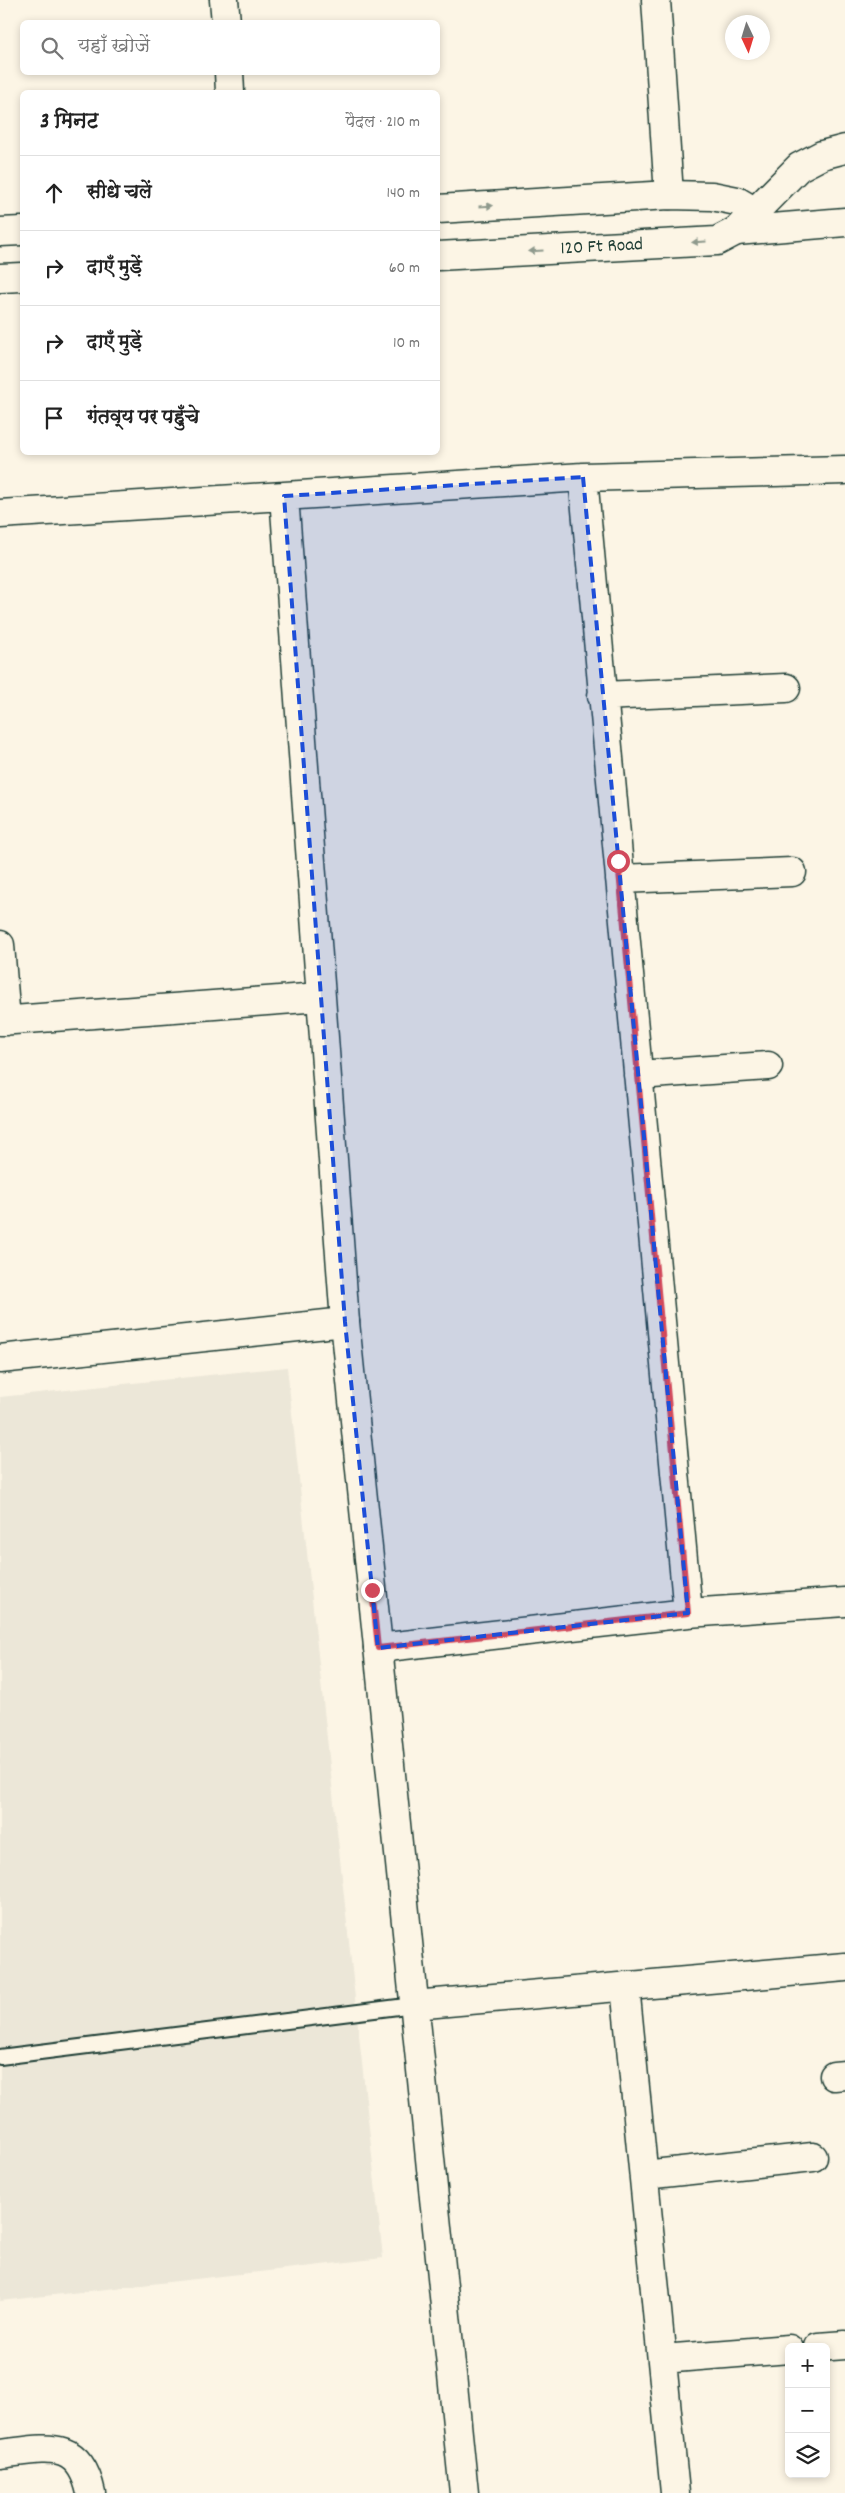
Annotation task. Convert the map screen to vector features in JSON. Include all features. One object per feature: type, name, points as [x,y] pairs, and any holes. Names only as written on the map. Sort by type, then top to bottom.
[{"type":"street","points":[[224,0],[226,20]]},
{"type":"street","points":[[656,0],[669,195]]},
{"type":"street","points":[[229,75],[230,90]]},
{"type":"street","points":[[745,221],[799,167],[822,155],[845,149]]},
{"type":"street","points":[[440,209],[669,195],[712,196],[737,200],[745,221]]},
{"type":"street","points":[[745,221],[845,222]]},
{"type":"street","name":"120 Ft Road","points":[[440,256],[717,241],[745,221]]},
{"type":"street","points":[[0,232],[20,231]]},
{"type":"street","points":[[0,278],[20,277]]},
{"type":"street","points":[[0,514],[583,477],[845,470]]},
{"type":"street","points":[[583,477],[688,1613]]},
{"type":"street","points":[[284,496],[345,1322],[464,2493]]},
{"type":"street","points":[[602,696],[786,688]]},
{"type":"street","points":[[620,879],[792,872]]},
{"type":"street","points":[[0,945],[3,1021],[320,997]]},
{"type":"street","points":[[638,1075],[768,1066]]},
{"type":"street","points":[[0,1359],[345,1322]]},
{"type":"street","points":[[378,1648],[688,1613],[845,1602]]},
{"type":"street","points":[[414,2005],[845,1967]]},
{"type":"street","points":[[625,1986],[675,2493]]},
{"type":"street","points":[[644,2175],[813,2157]]},
{"type":"street","points":[[830,2346],[845,2345]]},
{"type":"street","points":[[662,2359],[785,2349]]},
{"type":"street","points":[[0,2454],[42,2449],[64,2451],[77,2460],[87,2478],[91,2493]]},
{"type":"lane","points":[[0,2057],[414,2005]]},
{"type":"highlighted area","points":[[583,477],[688,1613],[378,1648],[345,1322],[284,496]]},
{"type":"shaded area","points":[[287,1367],[383,2258],[0,2301],[0,1397]]},
{"type":"route","points":[[372,1590],[378,1648],[688,1613],[618,861]]}]
